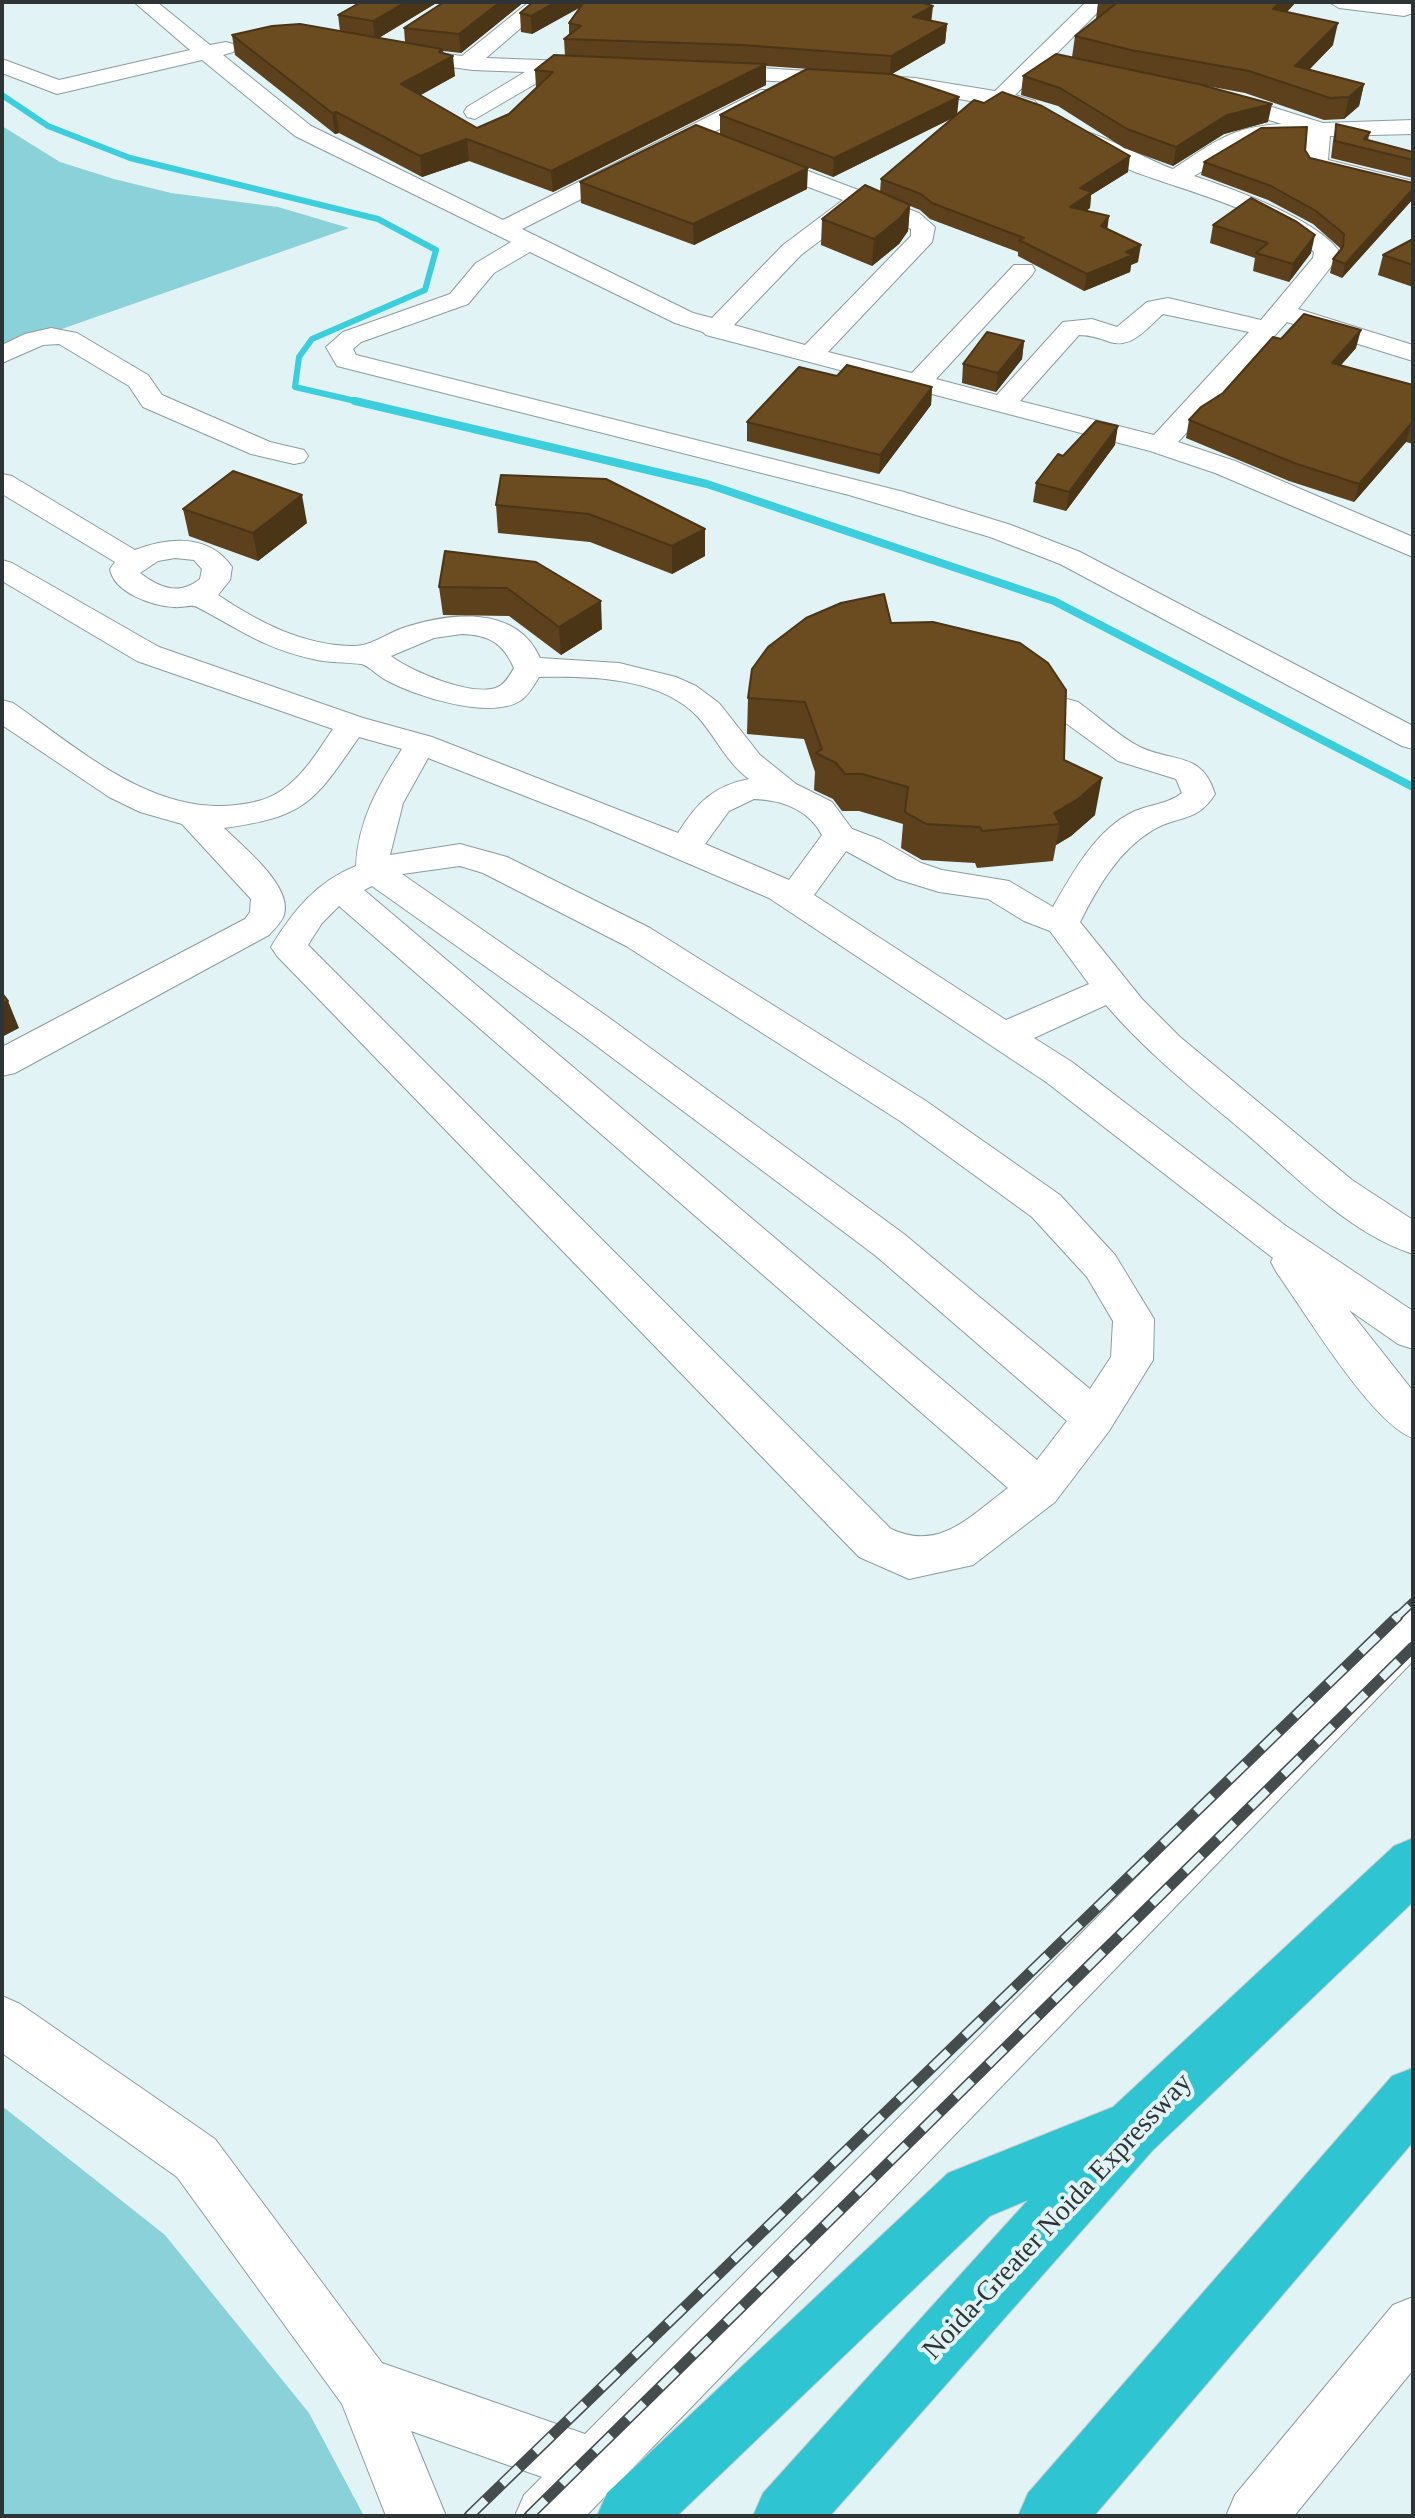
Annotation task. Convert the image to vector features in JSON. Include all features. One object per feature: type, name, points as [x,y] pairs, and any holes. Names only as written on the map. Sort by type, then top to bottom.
[{"type":"highway","name":"Noida-Greater Noida Expressway","points":[[786,2516],[1132,2129],[1413,1865]]},
{"type":"highway","points":[[1051,2516],[1413,2097]]},
{"type":"highway","points":[[630,2516],[969,2194],[1132,2129]]},
{"type":"street","points":[[144,2],[303,131],[684,318],[715,330],[1160,445],[1225,467],[1413,548]]},
{"type":"street","points":[[467,63],[541,2]]},
{"type":"street","points":[[1000,98],[1098,2]]},
{"type":"street","points":[[1339,2],[1404,10],[1413,4]]},
{"type":"street","points":[[401,37],[379,50],[467,63],[611,68]]},
{"type":"street","points":[[2,65],[57,87],[247,43]]},
{"type":"street","points":[[1040,59],[1069,67]]},
{"type":"street","points":[[475,112],[549,67]]},
{"type":"street","points":[[687,69],[915,85],[1000,98],[1056,118],[1115,156],[1220,192],[1308,234],[1326,250],[1325,259],[1160,445]]},
{"type":"street","points":[[501,230],[695,135],[802,77]]},
{"type":"street","points":[[1197,93],[1244,103],[1319,129]]},
{"type":"street","points":[[1177,177],[1245,135],[1319,129],[1413,127]]},
{"type":"street","points":[[1319,129],[1316,164],[1413,188]]},
{"type":"street","points":[[695,135],[911,218],[923,227],[923,237],[810,355]]},
{"type":"street","points":[[715,330],[792,250],[860,199]]},
{"type":"street","points":[[529,243],[501,256],[485,268],[459,299],[434,311],[352,337],[339,347],[346,360],[641,431],[928,506],[1018,536],[1070,558],[1413,739]]},
{"type":"street","points":[[918,383],[1023,270]]},
{"type":"street","points":[[1002,405],[1072,327],[1092,327],[1121,337],[1156,307],[1274,320],[1413,353]]},
{"type":"street","points":[[2,355],[43,336],[68,338],[139,381],[152,401],[261,448],[294,456]]},
{"type":"street","points":[[2,482],[129,565]]},
{"type":"street","points":[[2,506],[129,565]]},
{"type":"street","points":[[160,550],[190,550],[203,553],[217,567],[217,576],[213,584],[189,599],[159,596],[136,585],[126,576],[129,565],[160,550]]},
{"type":"street","points":[[2,569],[148,654],[352,725],[421,744],[685,849],[794,898],[1059,1072],[1272,1237],[1413,1332]]},
{"type":"street","points":[[199,595],[227,616],[255,631],[332,653],[373,654],[408,636],[436,628],[455,624],[482,625],[501,631],[514,641],[525,655],[529,668]]},
{"type":"street","points":[[373,654],[376,661],[389,671],[475,698],[507,695],[516,688],[529,668]]},
{"type":"street","points":[[529,668],[554,667],[642,676],[673,687],[703,704],[744,758],[783,789],[823,811],[834,823],[839,836],[869,848],[909,871],[939,881],[997,889],[1036,913],[1062,923],[1136,1018],[1298,1156],[1367,1210],[1413,1238]]},
{"type":"street","points":[[1062,923],[1087,873],[1112,847],[1138,823],[1178,811],[1194,803],[1199,794],[1195,781],[1187,772],[1129,754],[1067,709]]},
{"type":"street","points":[[2,710],[120,790],[145,803],[195,818],[229,820],[278,808],[298,795],[352,725]]},
{"type":"street","points":[[357,879],[385,803],[421,744]]},
{"type":"street","points":[[685,849],[706,817],[724,798],[745,792],[783,789]]},
{"type":"street","points":[[2,1063],[257,927],[267,915],[268,899],[257,881],[195,818]]},
{"type":"street","points":[[794,898],[839,836]]},
{"type":"street","points":[[460,855],[495,865],[638,937],[836,1060],[1046,1206],[1101,1266],[1134,1319],[1132,1360],[1094,1418],[1040,1489],[957,1551],[909,1559],[875,1543],[289,947],[312,912],[357,879],[426,856],[460,855]]},
{"type":"street","points":[[357,879],[595,1026],[890,1245],[1094,1418]]},
{"type":"street","points":[[357,879],[1040,1489]]},
{"type":"street","points":[[1004,1036],[1112,988]]},
{"type":"street","points":[[1272,1237],[1374,1376],[1413,1420]]},
{"type":"street","points":[[545,2516],[1413,1630]]},
{"type":"street","points":[[2,2022],[196,2158],[363,2385],[416,2516]]},
{"type":"street","points":[[1256,2516],[1413,2325]]},
{"type":"street","points":[[363,2385],[596,2467]]},
{"type":"shaded area","points":[[2,126],[60,162],[114,179],[171,193],[278,207],[349,228],[2,350]]},
{"type":"shaded area","points":[[2,2106],[165,2235],[309,2413],[364,2516],[2,2516]]},
{"type":"building","points":[[361,2],[406,2],[373,21],[338,15]]},
{"type":"building","points":[[444,2],[500,2],[459,34],[404,28]]},
{"type":"building","points":[[533,2],[556,2],[531,16],[520,13]]},
{"type":"building","points":[[584,2],[919,2],[933,6],[913,17],[947,24],[891,56],[742,45],[564,39],[581,26],[569,23]]},
{"type":"building","points":[[1118,2],[1280,2],[1273,9],[1338,23],[1295,66],[1364,84],[1349,97],[1330,98],[1249,71],[1131,50],[1075,36]]},
{"type":"building","points":[[300,24],[442,49],[439,52],[453,56],[401,84],[477,128],[509,114],[553,72],[535,70],[554,55],[766,64],[551,171],[467,139],[420,156],[336,112],[332,113],[232,35],[272,26]]},
{"type":"building","points":[[1056,54],[1198,84],[1272,104],[1227,115],[1176,147],[1127,129],[1060,88],[1023,76]]},
{"type":"building","points":[[807,69],[891,74],[959,97],[834,158],[720,115]]},
{"type":"building","points":[[1002,92],[1042,106],[1130,156],[1080,188],[1092,192],[1070,207],[1109,216],[1101,226],[1141,245],[1126,252],[1133,255],[1087,274],[1019,240],[1024,238],[932,203],[921,194],[881,179],[974,100],[984,103]]},
{"type":"building","points":[[1336,124],[1370,132],[1364,139],[1413,152],[1413,160],[1335,141]]},
{"type":"building","points":[[696,125],[808,168],[693,224],[580,182]]},
{"type":"building","points":[[1307,127],[1305,150],[1310,158],[1413,183],[1413,189],[1345,264],[1333,259],[1343,247],[1344,234],[1316,211],[1271,186],[1204,162],[1261,128]]},
{"type":"building","points":[[865,185],[910,205],[900,218],[874,239],[822,219]]},
{"type":"building","points":[[1251,198],[1315,235],[1293,264],[1256,253],[1268,243],[1213,225]]},
{"type":"building","points":[[1413,239],[1413,265],[1383,255]]},
{"type":"building","points":[[1304,314],[1361,330],[1332,363],[1413,385],[1413,424],[1359,484],[1294,463],[1189,420],[1201,407],[1223,393],[1273,337],[1281,339]]},
{"type":"building","points":[[987,332],[1024,341],[998,373],[963,364]]},
{"type":"building","points":[[847,365],[932,387],[880,455],[747,422],[799,367],[837,376]]},
{"type":"building","points":[[1096,421],[1118,426],[1069,492],[1036,483],[1058,454],[1063,456]]},
{"type":"building","points":[[233,471],[302,495],[253,533],[183,509]]},
{"type":"building","points":[[501,475],[606,479],[705,529],[672,546],[589,514],[496,505]]},
{"type":"building","points":[[445,551],[536,562],[601,601],[559,627],[507,588],[439,587]]},
{"type":"building","points":[[884,594],[891,623],[933,622],[1020,643],[1048,663],[1066,690],[1064,760],[1102,778],[1078,799],[1054,813],[1060,824],[982,831],[980,827],[926,824],[905,812],[908,787],[862,774],[845,774],[836,763],[816,753],[822,749],[805,702],[748,698],[752,669],[768,647],[806,618],[841,603]]},
{"type":"waterway","points":[[2,95],[48,126],[130,158],[378,219],[436,250],[425,290],[312,339],[299,357],[295,387],[364,403]]},
{"type":"waterway","points":[[355,401],[707,484],[1054,601],[1413,787]]},
{"type":"railway","points":[[1396,1618],[1413,1602]]},
{"type":"railway","points":[[469,2516],[1398,1616]]},
{"type":"railway","points":[[529,2516],[1413,1647]]}]
